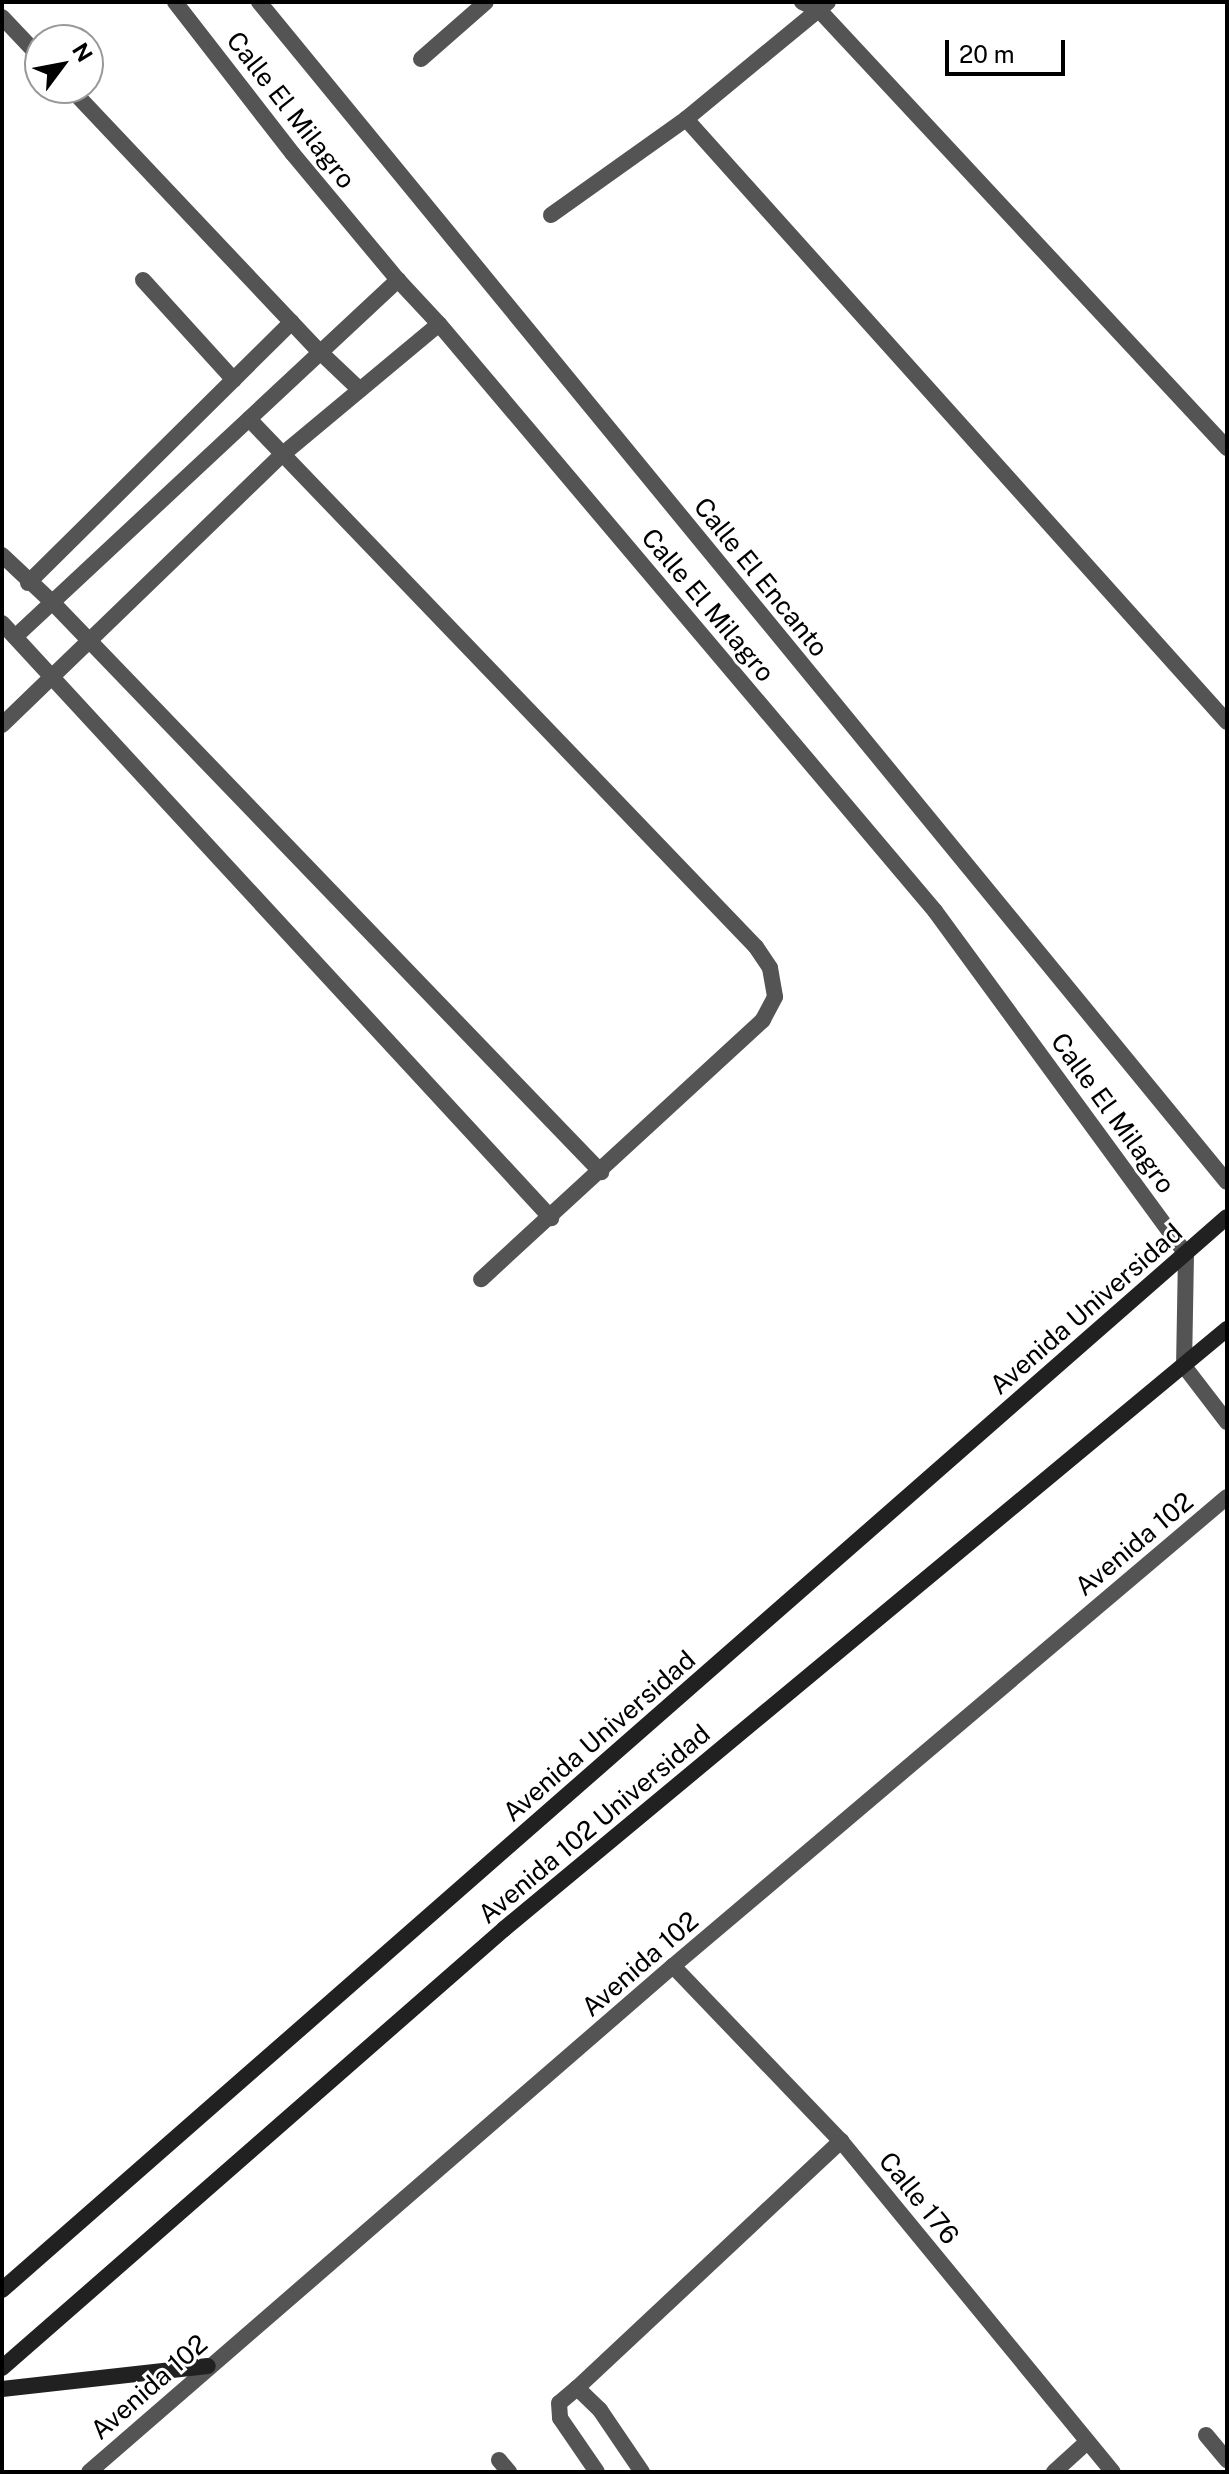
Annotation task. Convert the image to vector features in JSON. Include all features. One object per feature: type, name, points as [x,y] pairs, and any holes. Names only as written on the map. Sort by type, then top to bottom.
[{"type":"main road","name":"Avenida Universidad","points":[[2,2290],[1227,1217]]},
{"type":"main road","name":"Avenida 102 Universidad","points":[[2,2368],[504,1929],[1227,1329]]},
{"type":"main road","points":[[2,2389],[208,2366]]},
{"type":"street","name":"Calle El Milagro","points":[[175,2],[293,154],[398,280],[439,324],[935,911],[1186,1254]]},
{"type":"street","name":"Calle El Encanto","points":[[259,2],[1227,1182]]},
{"type":"street","points":[[421,59],[486,2]]},
{"type":"street","points":[[802,2],[823,6],[1227,448]]},
{"type":"street","points":[[551,215],[686,119],[823,6]]},
{"type":"street","points":[[2,17],[24,40]]},
{"type":"street","points":[[85,104],[320,352],[360,390]]},
{"type":"street","points":[[686,119],[1227,722]]},
{"type":"street","points":[[143,280],[234,380]]},
{"type":"street","points":[[15,637],[54,604],[398,280]]},
{"type":"street","points":[[28,583],[292,322]]},
{"type":"street","points":[[2,725],[283,454],[439,324]]},
{"type":"street","points":[[249,419],[756,947],[770,968],[775,997],[763,1020],[551,1218],[481,1279]]},
{"type":"street","points":[[2,555],[28,583],[54,604],[601,1172]]},
{"type":"street","points":[[2,623],[551,1218]]},
{"type":"street","points":[[1186,1254],[1184,1366],[1227,1422]]},
{"type":"street","name":"Avenida 102","points":[[89,2472],[673,1966],[1227,1497]]},
{"type":"street","name":"Calle 176","points":[[673,1966],[841,2141],[1113,2472]]},
{"type":"street","points":[[597,2472],[560,2418],[559,2403],[841,2141]]},
{"type":"street","points":[[577,2388],[600,2410],[642,2472]]},
{"type":"street","points":[[1206,2435],[1227,2460]]},
{"type":"street","points":[[1054,2472],[1087,2442]]}]
